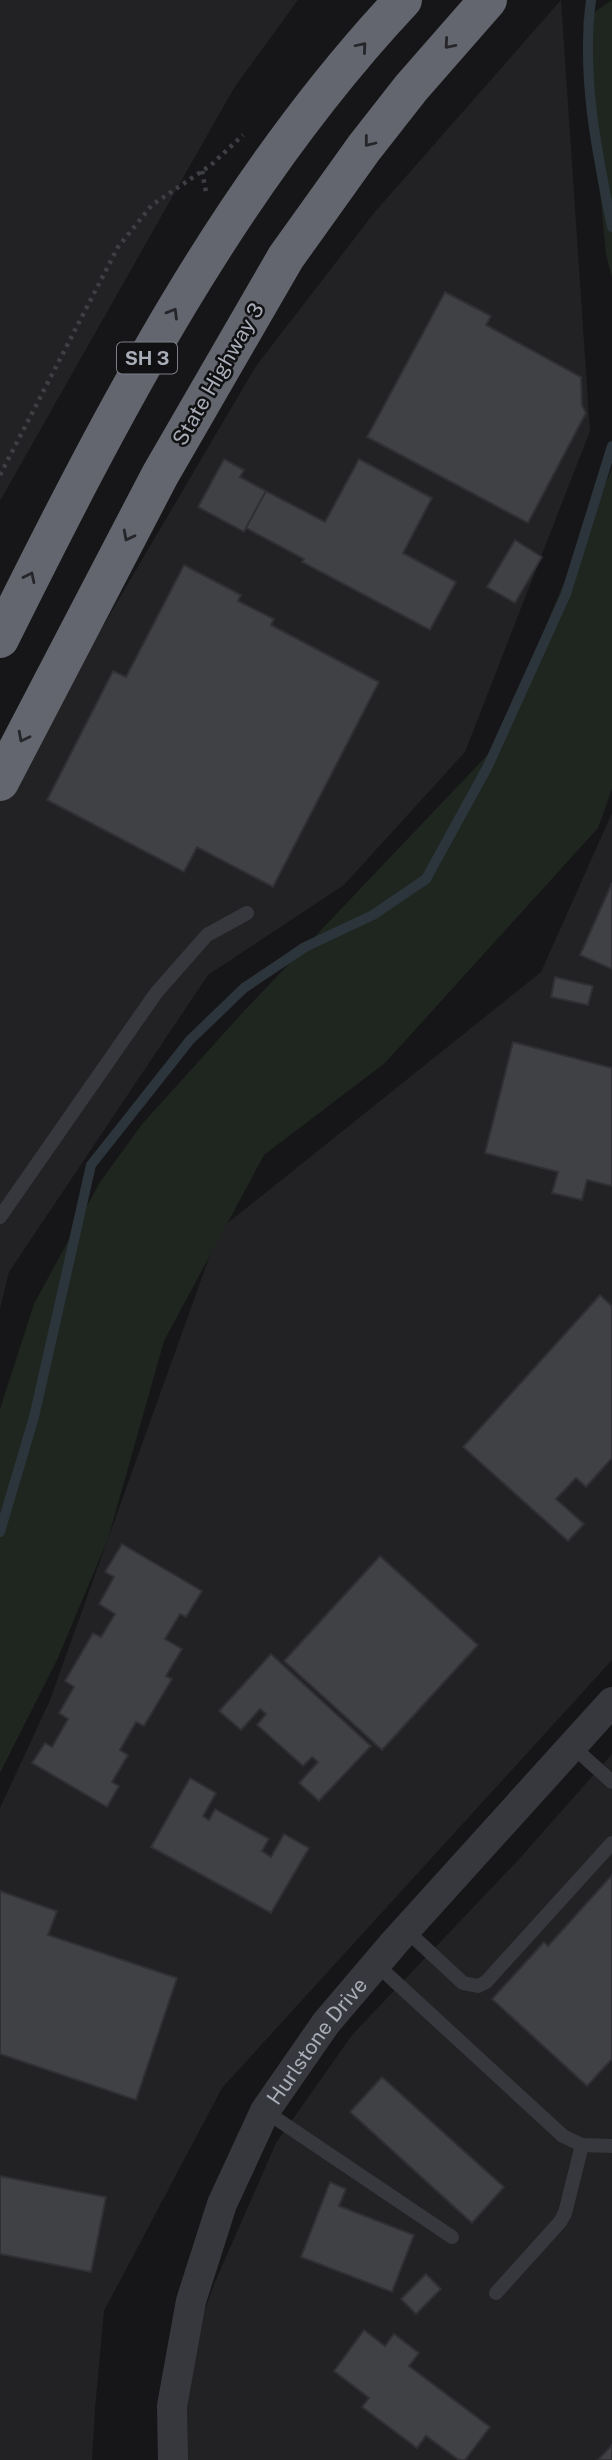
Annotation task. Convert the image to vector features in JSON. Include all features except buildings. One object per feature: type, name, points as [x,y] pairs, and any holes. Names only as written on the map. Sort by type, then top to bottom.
[{"type":"highway","name":"SH 3","points":[[0,639],[77,484],[217,240],[321,95],[403,0]]},
{"type":"highway","name":"State Highway 3","points":[[0,782],[160,475],[286,257],[364,148],[411,88],[488,0]]},
{"type":"street","name":"Hurlstone Drive","points":[[173,2460],[172,2406],[191,2301],[222,2204],[265,2111],[326,2023],[376,1964],[612,1702]]},
{"type":"lane","points":[[0,1217],[156,993],[207,935],[247,913]]},
{"type":"lane","points":[[572,1746],[612,1782]]},
{"type":"lane","points":[[406,1930],[463,1983],[478,1986],[486,1982],[612,1843]]},
{"type":"lane","points":[[376,1964],[564,2136],[582,2145],[612,2146]]},
{"type":"lane","points":[[265,2111],[452,2237]]},
{"type":"lane","points":[[496,2293],[560,2222],[565,2213],[582,2145]]},
{"type":"path","points":[[0,475],[118,247],[152,205],[211,165],[252,124]]},
{"type":"shaded area","points":[[0,0],[298,0],[234,88],[0,501]]},
{"type":"shaded area","points":[[561,0],[590,431],[465,752],[344,885],[208,975],[9,1272],[0,1309],[0,801],[256,366],[374,213]]},
{"type":"shaded area","points":[[612,0],[612,278],[606,254],[583,20]]},
{"type":"shaded area","points":[[612,468],[612,789],[598,828],[385,1063],[264,1155],[164,1341],[108,1539],[57,1660],[0,1773],[0,1409],[34,1304],[100,1182],[143,1123],[244,1011],[495,747]]},
{"type":"shaded area","points":[[612,813],[612,1660],[222,2088],[104,2311],[92,2460],[0,2460],[0,1808],[50,1700],[219,1230],[541,972]]},
{"type":"shaded area","points":[[612,1754],[612,2460],[179,2460],[175,2389],[215,2282],[276,2143],[352,2035],[520,1858]]},
{"type":"waterway","points":[[591,0],[588,29],[589,86],[596,143],[612,227]]},
{"type":"waterway","points":[[0,1532],[34,1417],[91,1165],[190,1040],[244,988],[305,947],[373,915],[426,879],[488,766],[566,594],[612,446]]}]
